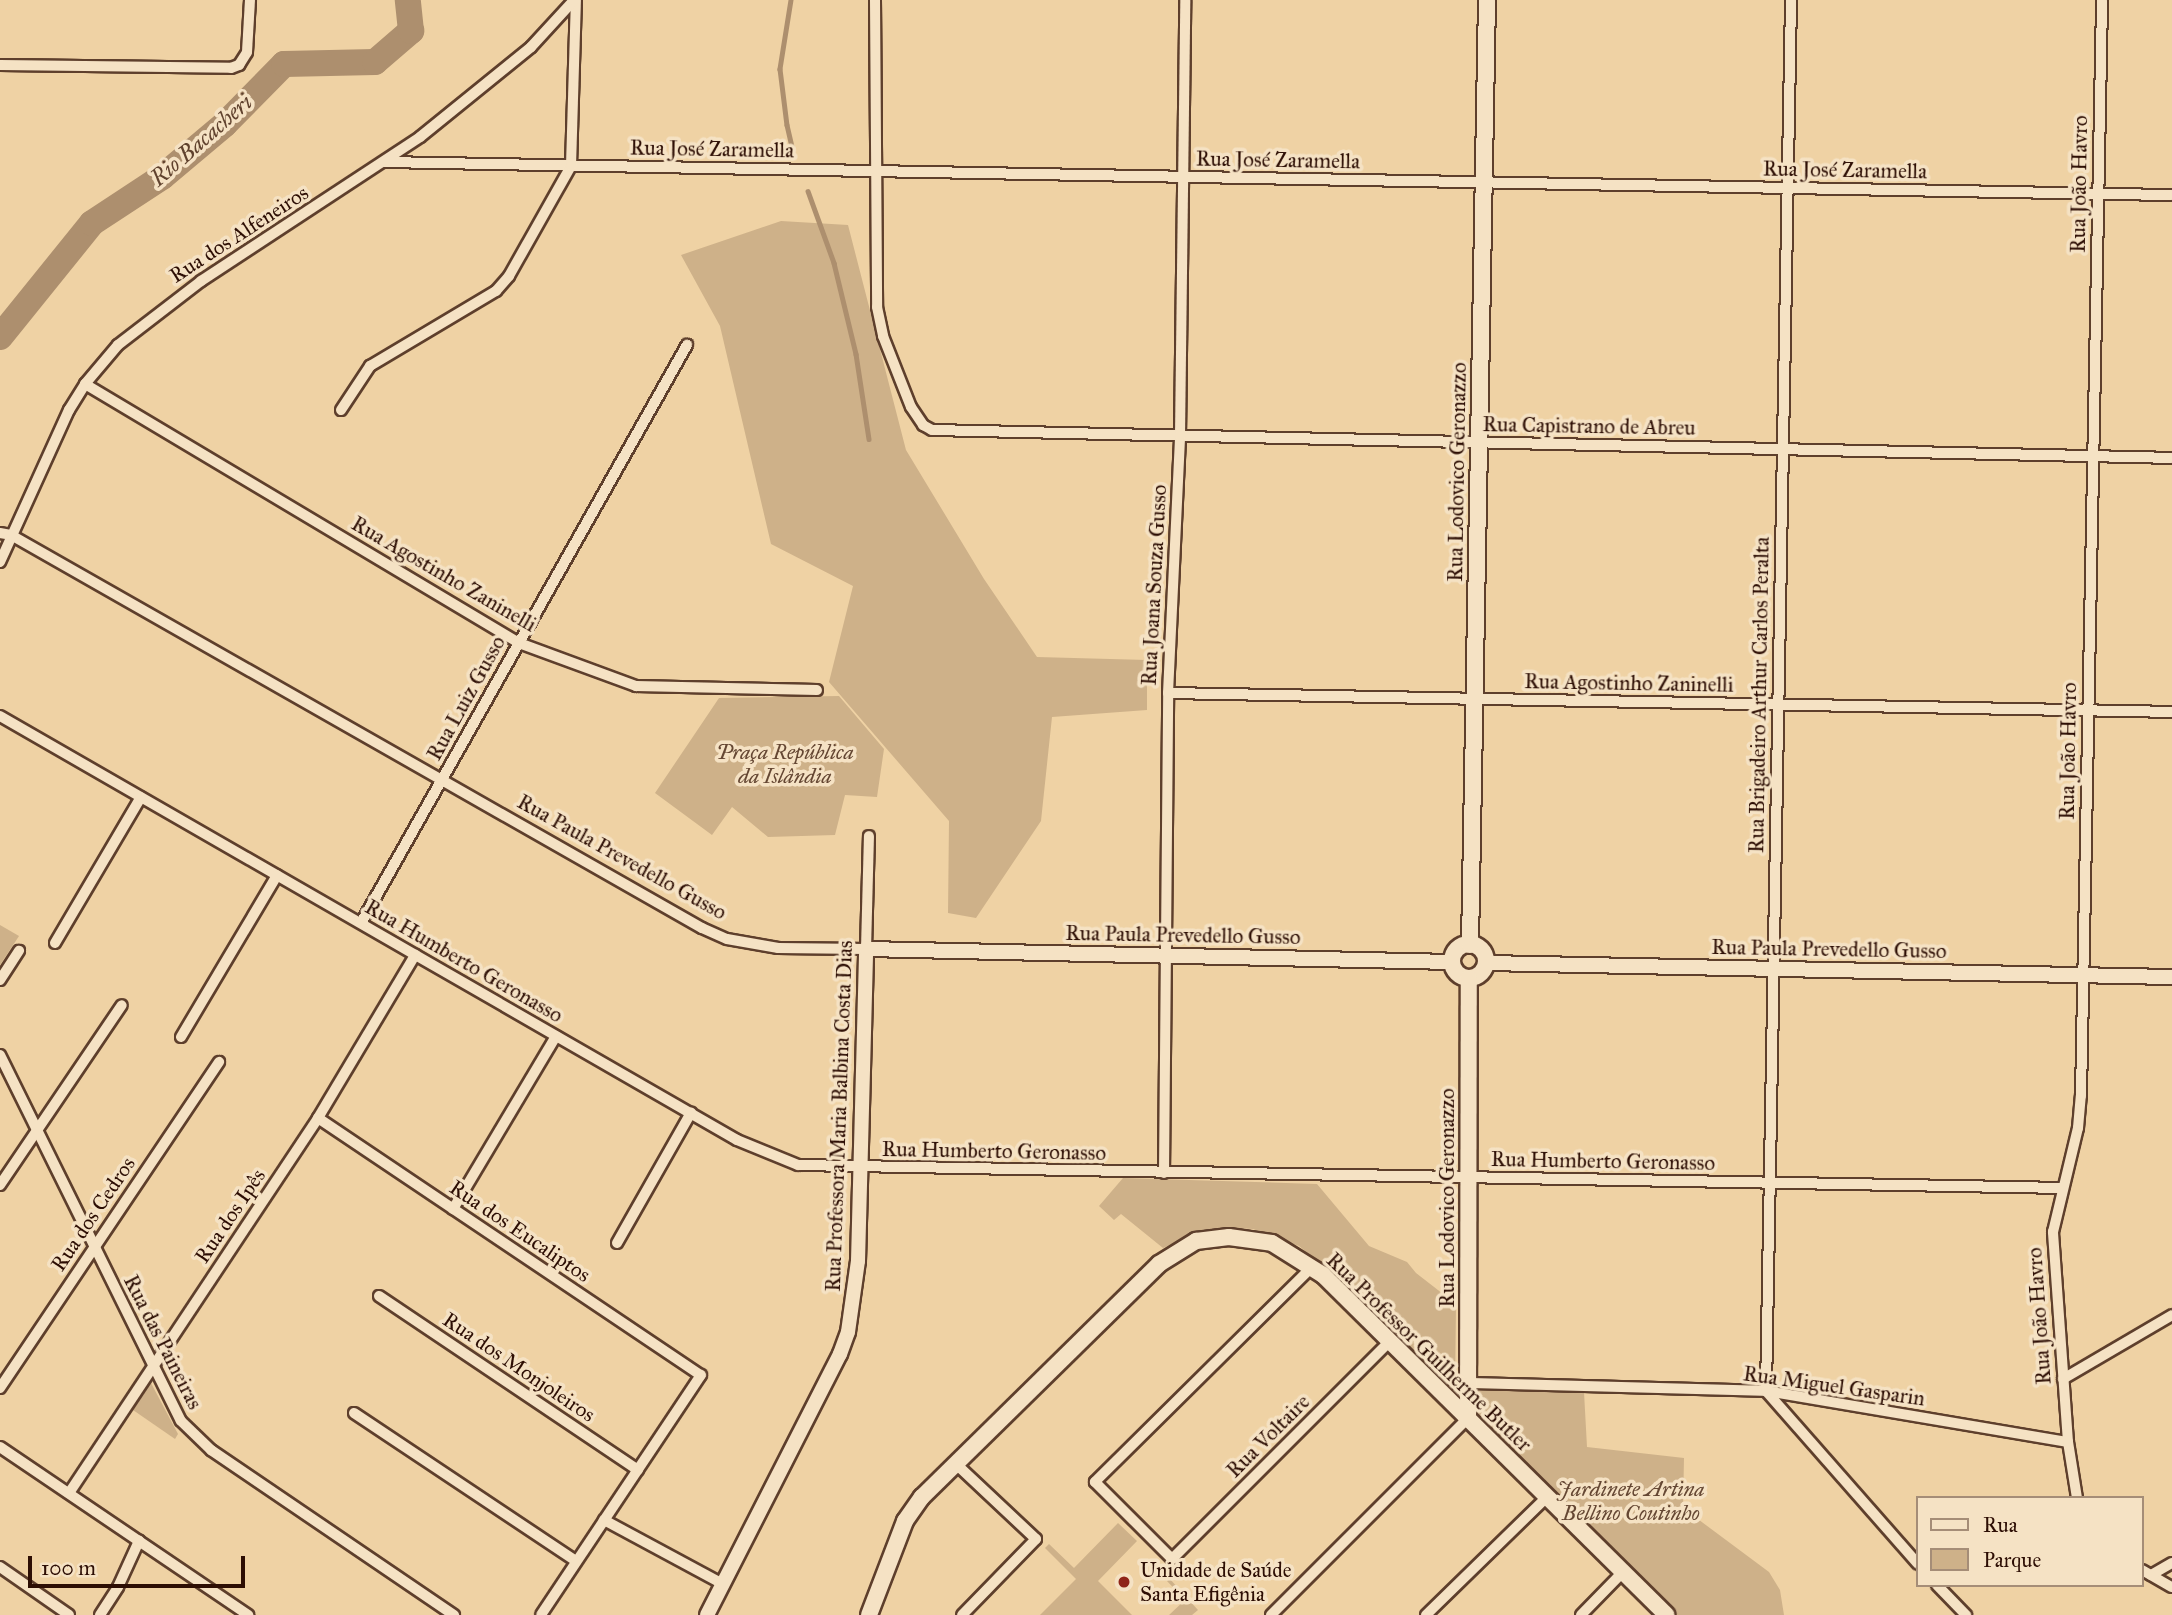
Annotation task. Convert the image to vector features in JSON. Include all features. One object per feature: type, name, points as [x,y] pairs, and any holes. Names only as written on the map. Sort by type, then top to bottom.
[{"type":"main road","name":"Rua Lodovico Geronazzo","points":[[1470,945],[1487,0]]},
{"type":"main road","points":[[1470,945],[1483,952],[1486,963],[1482,971],[1469,978],[1459,975],[1452,962],[1455,951],[1470,945]]},
{"type":"main road","name":"Rua Lodovico Geronazzo","points":[[1468,1418],[1469,978]]},
{"type":"main road","name":"Rua Professor Guilherme Butler","points":[[869,1615],[912,1508],[1159,1264],[1183,1246],[1211,1238],[1259,1239],[1286,1249],[1313,1266],[1666,1615]]},
{"type":"street","points":[[0,65],[221,69],[239,65],[247,52],[250,0]]},
{"type":"street","points":[[341,410],[364,374],[378,360],[503,284],[571,166],[575,0]]},
{"type":"street","name":"Rua dos Alfeneiros","points":[[0,562],[6,534],[69,410],[85,384],[118,345],[159,311],[384,162],[510,65],[551,27],[575,0]]},
{"type":"street","points":[[875,0],[876,172]]},
{"type":"street","name":"Rua Joana Souza Gusso","points":[[1164,1173],[1168,693],[1180,436],[1185,0]]},
{"type":"street","name":"Rua Brigadeiro Arthur Carlos Peralta","points":[[1766,1391],[1791,0]]},
{"type":"street","name":"Rua João Havro","points":[[2077,1496],[2068,1442],[2053,1232],[2080,1111],[2102,0]]},
{"type":"street","name":"Rua José Zaramella","points":[[384,162],[2172,195]]},
{"type":"street","name":"Rua Capistrano de Abreu","points":[[876,172],[879,321],[911,407],[923,425],[944,432],[2172,458]]},
{"type":"street","name":"Rua Luiz Gusso","points":[[361,923],[687,345]]},
{"type":"street","name":"Rua Agostinho Zaninelli","points":[[85,384],[520,643],[636,687],[817,690]]},
{"type":"street","name":"Rua Paula Prevedello Gusso","points":[[6,534],[702,928],[727,939],[778,948],[1452,962]]},
{"type":"street","name":"Rua Agostinho Zaninelli","points":[[1168,693],[2172,712]]},
{"type":"street","name":"Rua Humberto Geronasso","points":[[0,716],[691,1113],[776,1158],[798,1165],[2063,1188]]},
{"type":"street","points":[[54,943],[141,797]]},
{"type":"street","name":"Rua Professora Maria Balbina Costa Dias","points":[[707,1615],[840,1354],[848,1332],[856,1283],[869,836]]},
{"type":"street","points":[[181,1037],[276,875]]},
{"type":"street","points":[[0,980],[19,951]]},
{"type":"street","name":"Rua dos Ipês","points":[[69,1493],[318,1118],[415,955]]},
{"type":"street","name":"Rua Paula Prevedello Gusso","points":[[1486,963],[2172,977]]},
{"type":"street","points":[[0,1185],[122,1005]]},
{"type":"street","points":[[453,1209],[556,1036]]},
{"type":"street","name":"Rua das Paineiras","points":[[0,1055],[152,1367],[175,1412],[195,1438],[454,1615]]},
{"type":"street","name":"Rua dos Cedros","points":[[0,1388],[219,1062]]},
{"type":"street","points":[[617,1243],[691,1113]]},
{"type":"street","name":"Rua dos Eucaliptos","points":[[318,1118],[701,1375],[638,1470]]},
{"type":"street","name":"Rua Voltaire","points":[[1313,1266],[1096,1482],[1172,1559],[1390,1341]]},
{"type":"street","name":"Rua dos Monjoleiros","points":[[379,1296],[638,1470]]},
{"type":"street","points":[[2063,1379],[2172,1315]]},
{"type":"street","name":"Rua Miguel Gasparin","points":[[1467,1382],[1766,1391],[2068,1442]]},
{"type":"street","points":[[1766,1391],[1916,1562]]},
{"type":"street","points":[[354,1413],[576,1561]]},
{"type":"street","points":[[1271,1615],[1468,1418]]},
{"type":"street","points":[[0,1447],[248,1615]]},
{"type":"street","points":[[955,1463],[1036,1539],[962,1615]]},
{"type":"street","points":[[541,1615],[638,1470]]},
{"type":"street","points":[[1426,1615],[1547,1497]]},
{"type":"street","points":[[604,1520],[723,1584]]},
{"type":"street","points":[[100,1615],[118,1587],[139,1541]]},
{"type":"street","points":[[2147,1573],[2172,1563]]},
{"type":"street","points":[[0,1567],[69,1615]]},
{"type":"street","points":[[1581,1615],[1623,1572]]},
{"type":"street","points":[[2147,1573],[2172,1587]]},
{"type":"street","points":[[1939,1587],[1966,1615]]},
{"type":"green space","points":[[781,221],[848,225],[906,450],[984,579],[1037,657],[1147,660],[1147,710],[1052,717],[1041,821],[976,918],[948,913],[949,821],[829,682],[853,586],[771,544],[720,326],[681,255]]},
{"type":"green space","name":"Praça República da Islândia","points":[[839,696],[884,749],[877,797],[845,795],[835,835],[768,837],[732,807],[712,835],[655,793],[719,698]]},
{"type":"green space","points":[[0,925],[19,936],[0,965]]},
{"type":"green space","points":[[1123,1178],[1317,1184],[1369,1246],[1407,1262],[1416,1273],[1456,1304],[1455,1394],[1336,1276],[1299,1246],[1253,1229],[1236,1228],[1195,1233],[1163,1248],[1121,1214],[1114,1220],[1099,1206]]},
{"type":"green space","points":[[151,1383],[178,1434],[175,1439],[133,1410]]},
{"type":"green space","name":"Jardinete Artina Bellino Coutinho","points":[[1475,1390],[1584,1392],[1587,1447],[1684,1458],[1683,1508],[1769,1572],[1780,1590],[1784,1615],[1677,1615],[1476,1417]]},
{"type":"green space","points":[[1118,1523],[1137,1541],[1098,1581],[1132,1615],[1040,1615],[1076,1579],[1045,1548],[1049,1544],[1074,1568]]},
{"type":"green space","points":[[1169,1578],[1198,1610],[1192,1615],[1169,1615],[1185,1600],[1167,1581]]},
{"type":"waterway","name":"Rio Bacacheri","points":[[0,337],[92,223],[162,177],[225,124],[284,64],[375,62],[411,31],[408,0]]},
{"type":"waterway","points":[[791,0],[780,69],[793,150]]},
{"type":"waterway","points":[[808,191],[834,263],[856,354],[869,439]]},
{"type":"place","name":"Unidade de Saúde Santa Efigênia","points":[[1124,1582]]}]
